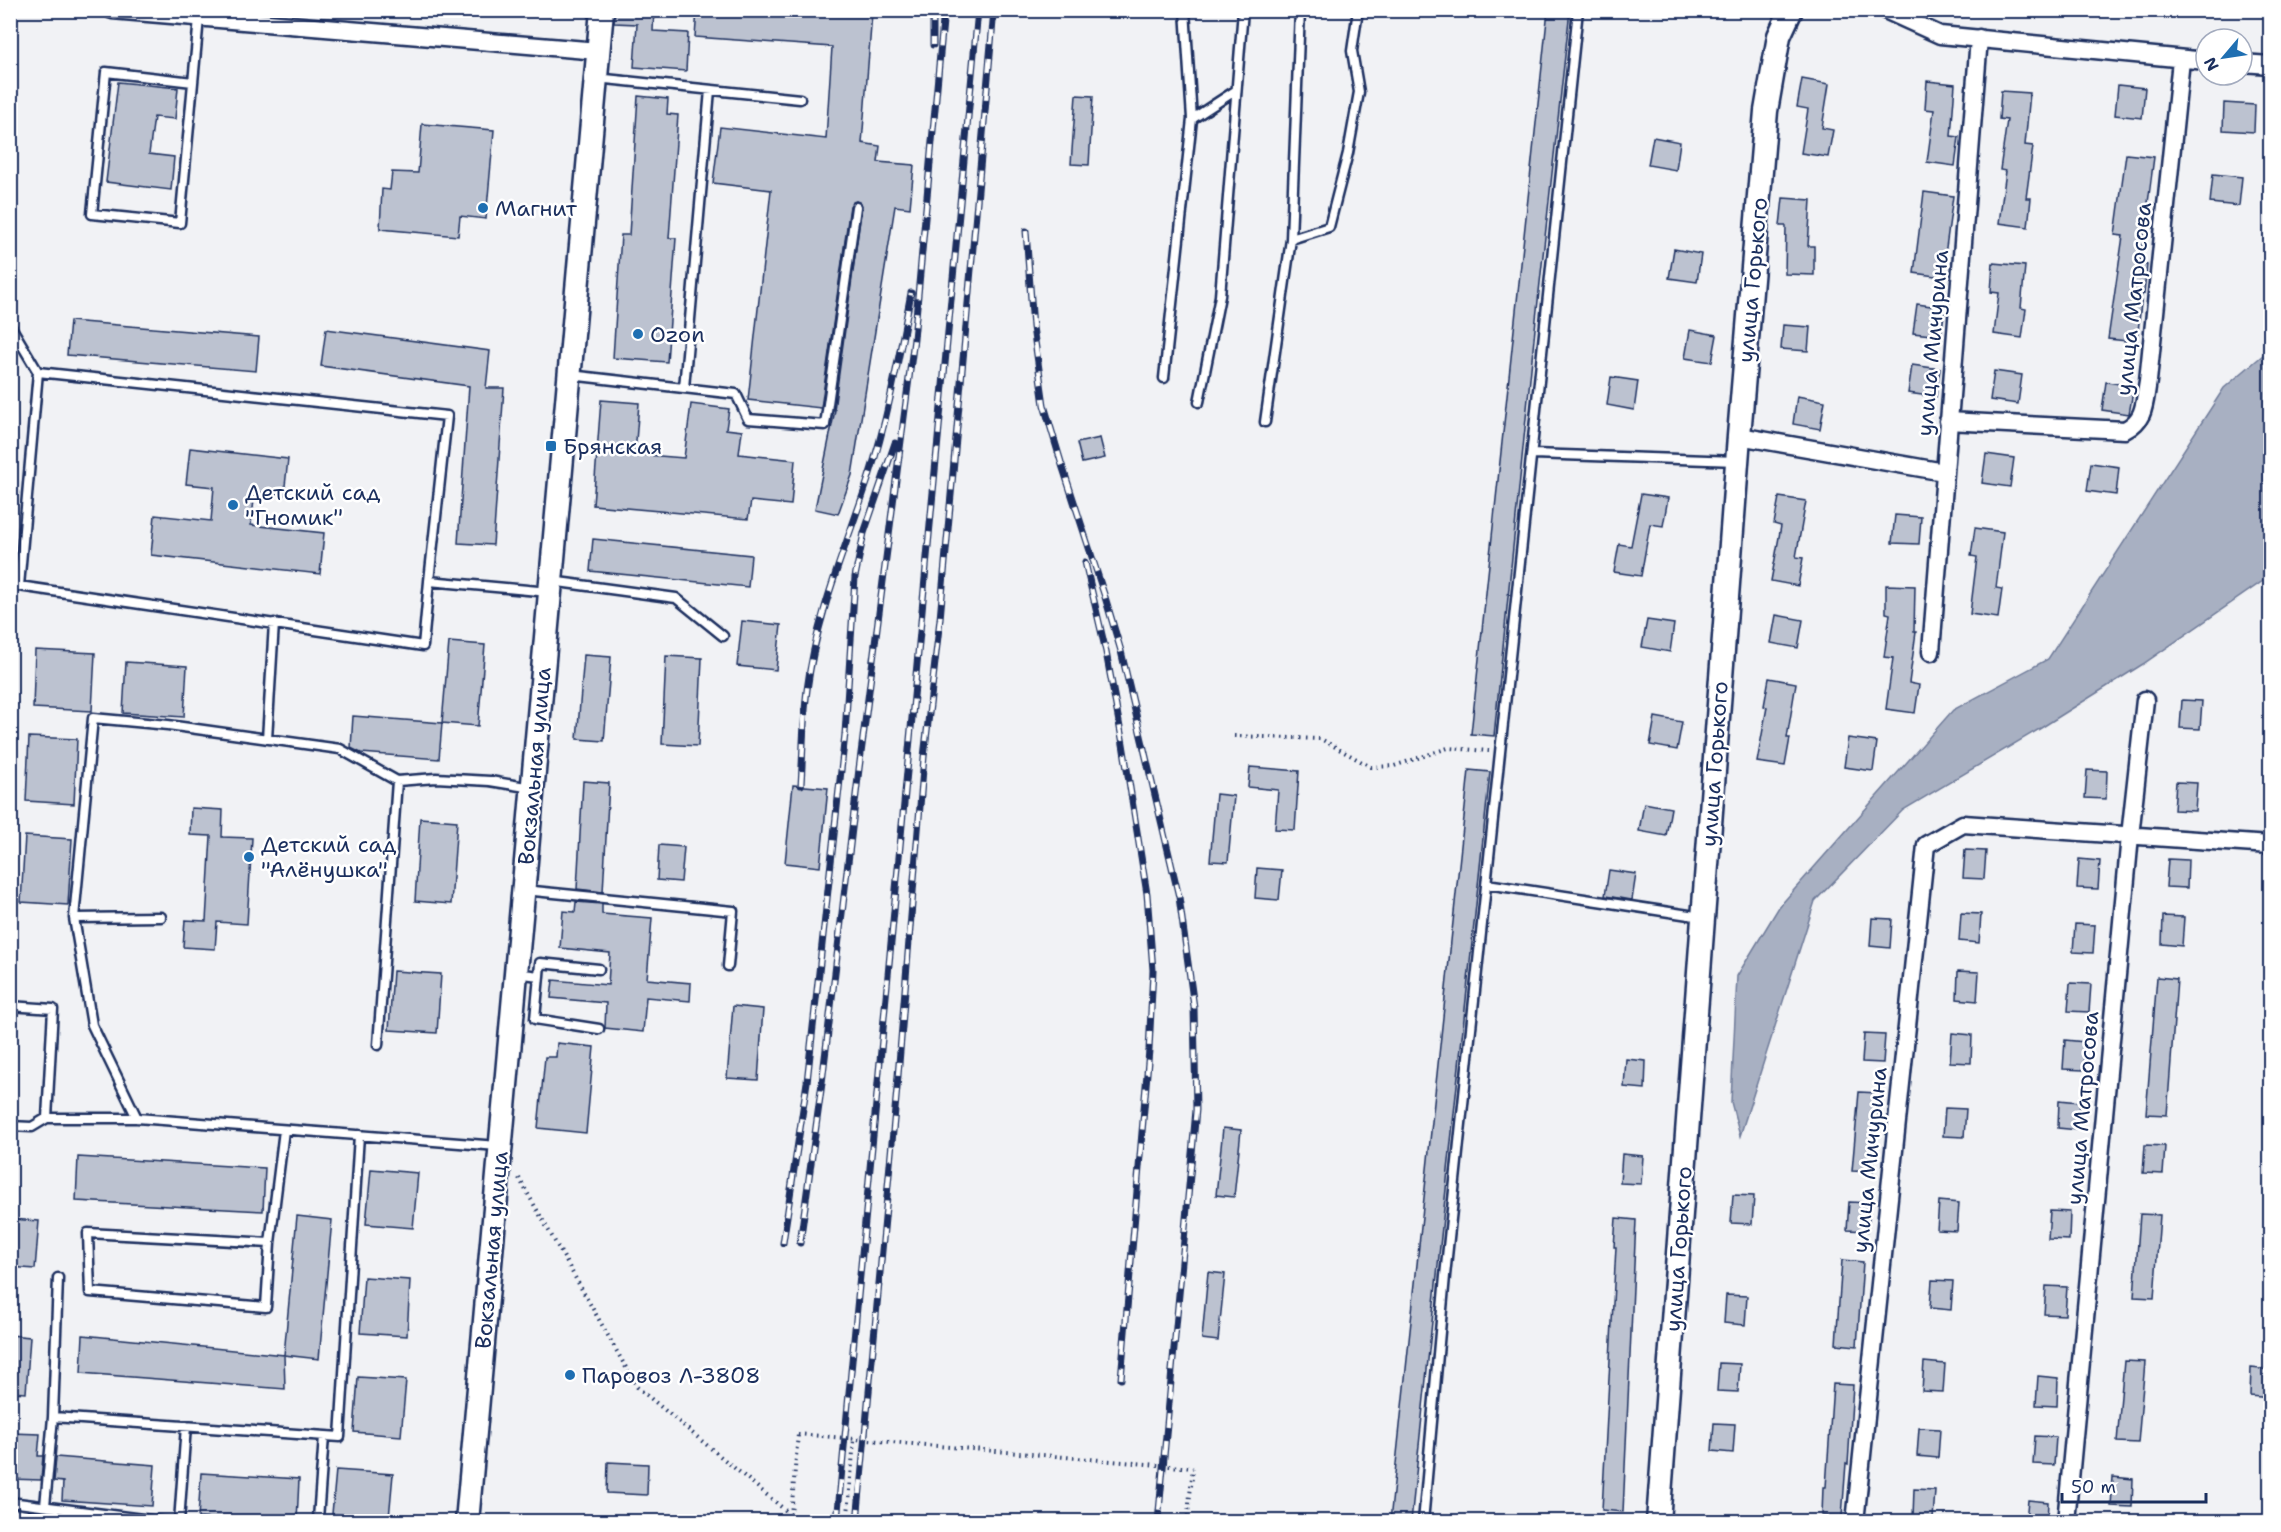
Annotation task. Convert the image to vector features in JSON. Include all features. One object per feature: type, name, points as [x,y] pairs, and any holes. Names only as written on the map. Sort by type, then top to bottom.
[{"type":"main road","name":"Вокзальная улица","points":[[467,1521],[602,10]]},
{"type":"main road","name":"улица Горького","points":[[1658,1521],[1737,461],[1766,111],[1779,36],[1791,10]]},
{"type":"street","points":[[1885,10],[1940,34],[2194,61]]},
{"type":"street","points":[[120,11],[598,51]]},
{"type":"street","name":"улица Мичурина","points":[[1931,652],[1978,38]]},
{"type":"street","name":"улица Матросова","points":[[1948,421],[2125,430],[2136,424],[2143,413],[2148,381],[2181,60]]},
{"type":"street","points":[[2254,64],[2271,65]]},
{"type":"street","points":[[1739,436],[1944,472]]},
{"type":"street","name":"улица Матросова","points":[[2066,1521],[2130,836],[2145,700]]},
{"type":"street","name":"улица Мичурина","points":[[1855,1521],[1926,845],[1963,824],[2130,836]]},
{"type":"street","points":[[2130,836],[2271,845]]},
{"type":"lane","points":[[1164,378],[1192,118],[1185,10]]},
{"type":"lane","points":[[1199,402],[1220,296],[1243,10]]},
{"type":"lane","points":[[1265,422],[1291,239],[1300,10]]},
{"type":"lane","points":[[1291,239],[1329,227],[1348,153],[1359,92],[1352,51],[1358,10]]},
{"type":"lane","points":[[1423,1521],[1447,1264],[1578,10]]},
{"type":"lane","points":[[194,82],[106,72],[92,214],[180,223],[194,82],[199,18]]},
{"type":"lane","points":[[596,78],[800,99]]},
{"type":"lane","points":[[684,388],[710,90]]},
{"type":"lane","points":[[1192,118],[1235,91]]},
{"type":"lane","points":[[569,375],[736,394],[748,419],[825,425],[856,207]]},
{"type":"lane","points":[[10,326],[38,372],[19,586],[423,646],[447,416],[38,372]]},
{"type":"lane","points":[[1533,454],[1737,461]]},
{"type":"lane","points":[[429,581],[550,586],[676,598],[723,636]]},
{"type":"lane","points":[[267,739],[274,623]]},
{"type":"lane","points":[[137,1118],[92,1025],[74,918],[93,718],[168,725],[340,749],[397,781],[436,778],[479,780],[532,788]]},
{"type":"lane","points":[[378,1045],[397,781]]},
{"type":"lane","points":[[1487,884],[1703,917]]},
{"type":"lane","points":[[524,890],[733,911],[728,966]]},
{"type":"lane","points":[[74,918],[161,917]]},
{"type":"lane","points":[[599,969],[540,963],[535,1019],[599,1029]]},
{"type":"lane","points":[[516,973],[539,976]]},
{"type":"lane","points":[[10,1006],[52,1009],[46,1118]]},
{"type":"lane","points":[[10,1126],[32,1127],[46,1118],[137,1118],[501,1146]]},
{"type":"lane","points":[[270,1243],[88,1233],[90,1292],[266,1307],[270,1243],[284,1130]]},
{"type":"lane","points":[[53,1417],[340,1437],[359,1135]]},
{"type":"lane","points":[[45,1506],[53,1417],[58,1278]]},
{"type":"lane","points":[[179,1521],[186,1426]]},
{"type":"lane","points":[[315,1521],[318,1519],[324,1436]]},
{"type":"lane","points":[[10,1502],[166,1521]]},
{"type":"path","points":[[1234,736],[1321,739],[1371,767],[1394,766],[1448,748],[1502,752]]},
{"type":"path","points":[[518,1176],[637,1387],[791,1515],[798,1434],[1193,1468],[1187,1521]]},
{"type":"path","points":[[848,1515],[854,1438]]},
{"type":"water","points":[[2270,349],[2270,576],[2143,664],[1903,810],[1815,901],[1740,1136],[1731,1102],[1737,976],[1779,907],[1953,710],[2048,659],[2224,388]]},
{"type":"building","points":[[615,10],[654,10],[653,31],[688,33],[686,71],[634,67],[637,24],[614,23]]},
{"type":"building","points":[[697,10],[844,10],[872,13],[862,143],[880,146],[878,162],[914,165],[910,208],[895,206],[852,475],[838,514],[815,509],[835,410],[862,205],[856,201],[850,206],[821,408],[748,400],[771,190],[713,183],[720,127],[826,139],[832,47],[695,37]]},
{"type":"building","points":[[1548,10],[1570,10],[1494,736],[1471,734]]},
{"type":"building","points":[[1802,79],[1829,84],[1822,128],[1833,130],[1828,157],[1801,153],[1808,109],[1797,107]]},
{"type":"building","points":[[1927,81],[1955,84],[1951,136],[1959,137],[1955,166],[1927,162],[1934,110],[1925,109]]},
{"type":"building","points":[[118,82],[178,88],[175,119],[154,117],[149,154],[174,157],[171,190],[106,182]]},
{"type":"building","points":[[2118,85],[2145,88],[2142,118],[2115,115]]},
{"type":"building","points":[[2001,91],[2030,93],[2025,145],[2033,146],[2026,198],[2031,198],[2028,227],[1999,223],[2006,171],[2000,170],[2007,120],[1999,119]]},
{"type":"building","points":[[1076,95],[1093,96],[1089,165],[1071,164]]},
{"type":"building","points":[[638,96],[668,99],[667,114],[678,115],[669,238],[676,238],[667,362],[613,358],[621,235],[629,235]]},
{"type":"building","points":[[2224,103],[2255,105],[2254,132],[2223,130]]},
{"type":"building","points":[[422,124],[494,130],[486,219],[460,216],[458,236],[380,229],[382,189],[390,190],[392,172],[418,173]]},
{"type":"building","points":[[1653,137],[1680,142],[1676,170],[1648,165]]},
{"type":"building","points":[[2126,154],[2154,157],[2140,264],[2147,265],[2137,342],[2108,339],[2123,236],[2115,235]]},
{"type":"building","points":[[2213,174],[2242,177],[2239,206],[2210,203]]},
{"type":"building","points":[[1924,192],[1953,196],[1942,277],[1914,273]]},
{"type":"building","points":[[1783,198],[1811,200],[1808,246],[1814,246],[1814,275],[1785,274],[1786,226],[1780,226]]},
{"type":"building","points":[[1674,249],[1701,254],[1697,282],[1669,278]]},
{"type":"building","points":[[1993,263],[2025,266],[2021,308],[2026,309],[2022,338],[1994,334],[1999,293],[1991,292]]},
{"type":"building","points":[[1917,304],[1945,308],[1941,336],[1913,333]]},
{"type":"building","points":[[70,321],[259,337],[256,371],[67,355]]},
{"type":"building","points":[[1783,325],[1810,327],[1808,351],[1781,349]]},
{"type":"building","points":[[326,329],[490,351],[486,388],[504,388],[493,545],[458,543],[469,386],[321,366]]},
{"type":"building","points":[[1690,330],[1717,335],[1712,362],[1685,358]]},
{"type":"building","points":[[1912,365],[1940,369],[1936,397],[1908,393]]},
{"type":"building","points":[[1994,371],[2022,375],[2018,404],[1990,400]]},
{"type":"building","points":[[1611,377],[1638,381],[1634,410],[1607,405]]},
{"type":"building","points":[[2106,382],[2134,386],[2129,414],[2102,410]]},
{"type":"building","points":[[1797,396],[1825,401],[1820,429],[1793,424]]},
{"type":"building","points":[[601,400],[639,403],[635,454],[684,458],[691,404],[729,409],[726,429],[742,431],[739,454],[795,460],[791,505],[751,501],[748,519],[593,505]]},
{"type":"building","points":[[1100,438],[1105,458],[1082,463],[1077,443]]},
{"type":"building","name":"Детский сад \"Гномик\"","points":[[190,448],[288,459],[284,495],[255,492],[251,525],[324,533],[320,574],[151,555],[155,515],[211,521],[214,487],[186,484]]},
{"type":"building","points":[[1986,454],[2014,458],[2010,487],[1982,483]]},
{"type":"building","points":[[2091,463],[2119,467],[2116,495],[2087,491]]},
{"type":"building","points":[[1641,494],[1668,498],[1663,526],[1650,524],[1641,576],[1614,572],[1619,544],[1631,546]]},
{"type":"building","points":[[1779,497],[1806,501],[1796,557],[1803,558],[1798,586],[1771,581],[1781,526],[1774,524]]},
{"type":"building","points":[[1895,515],[1921,517],[1919,544],[1892,543]]},
{"type":"building","points":[[1975,528],[2003,532],[1996,588],[2002,589],[1998,618],[1970,614],[1977,557],[1971,556]]},
{"type":"building","points":[[593,539],[751,555],[748,587],[590,571]]},
{"type":"building","points":[[1886,585],[1915,586],[1914,632],[1916,632],[1909,683],[1919,685],[1915,713],[1886,709],[1893,658],[1884,657],[1890,614],[1886,613]]},
{"type":"building","points":[[1776,615],[1803,620],[1798,648],[1771,643]]},
{"type":"building","points":[[1647,620],[1674,624],[1670,652],[1642,647]]},
{"type":"building","points":[[742,621],[781,625],[776,670],[737,666]]},
{"type":"building","points":[[449,642],[485,645],[478,726],[442,723]]},
{"type":"building","points":[[35,650],[95,653],[92,711],[33,708]]},
{"type":"building","points":[[584,655],[611,657],[604,741],[577,739]]},
{"type":"building","points":[[666,656],[702,658],[698,746],[662,744]]},
{"type":"building","points":[[126,662],[187,666],[184,717],[123,713]]},
{"type":"building","points":[[1769,678],[1796,683],[1785,766],[1757,762],[1767,707],[1764,706]]},
{"type":"building","points":[[2182,700],[2202,701],[2200,729],[2180,728]]},
{"type":"building","points":[[353,716],[442,723],[439,759],[361,753],[351,748]]},
{"type":"building","points":[[1655,717],[1682,722],[1677,750],[1650,745]]},
{"type":"building","points":[[29,737],[77,739],[74,804],[26,801]]},
{"type":"building","points":[[1848,738],[1877,742],[1873,771],[1844,767]]},
{"type":"building","points":[[1250,767],[1299,771],[1295,830],[1275,829],[1278,790],[1248,787]]},
{"type":"building","points":[[1469,770],[1490,772],[1411,1521],[1390,1521]]},
{"type":"building","points":[[2087,770],[2107,771],[2106,799],[2085,798]]},
{"type":"building","points":[[583,781],[609,783],[603,892],[577,889]]},
{"type":"building","points":[[2176,782],[2197,783],[2195,811],[2174,810]]},
{"type":"building","points":[[793,785],[828,788],[820,867],[785,863]]},
{"type":"building","points":[[1216,794],[1234,796],[1228,862],[1210,861]]},
{"type":"building","points":[[1644,803],[1671,808],[1666,836],[1639,831]]},
{"type":"building","points":[[191,808],[223,810],[222,837],[252,838],[247,924],[217,922],[215,949],[183,947],[185,920],[206,921],[211,836],[190,835]]},
{"type":"building","points":[[420,818],[457,821],[451,904],[415,901]]},
{"type":"building","points":[[25,836],[72,839],[68,905],[21,902]]},
{"type":"building","points":[[659,845],[684,847],[681,882],[657,880]]},
{"type":"building","points":[[1965,850],[1986,851],[1984,879],[1963,878]]},
{"type":"building","points":[[2079,859],[2100,861],[2098,889],[2077,888]]},
{"type":"building","points":[[2168,859],[2188,860],[2187,888],[2166,887]]},
{"type":"building","points":[[1257,868],[1282,870],[1279,900],[1255,898]]},
{"type":"building","points":[[1609,870],[1636,874],[1632,900],[1605,896]]},
{"type":"building","points":[[576,902],[602,904],[602,914],[652,918],[647,979],[691,983],[690,1001],[646,997],[643,1032],[605,1028],[606,1003],[551,998],[553,980],[608,985],[610,953],[560,948],[563,911],[575,912]]},
{"type":"building","points":[[1961,913],[1981,914],[1979,943],[1959,941]]},
{"type":"building","points":[[2163,916],[2184,917],[2182,946],[2162,944]]},
{"type":"building","points":[[1872,918],[1892,919],[1890,948],[1870,946]]},
{"type":"building","points":[[2075,924],[2095,925],[2093,953],[2073,952]]},
{"type":"building","points":[[393,971],[441,974],[437,1033],[389,1030]]},
{"type":"building","points":[[1958,971],[1979,972],[1977,1001],[1957,999]]},
{"type":"building","points":[[2157,977],[2177,979],[2167,1115],[2146,1114]]},
{"type":"building","points":[[2070,983],[2091,984],[2089,1012],[2068,1011]]},
{"type":"building","points":[[733,1006],[763,1009],[758,1080],[727,1078]]},
{"type":"building","points":[[1952,1033],[1972,1035],[1971,1063],[1950,1062]]},
{"type":"building","points":[[1864,1034],[1885,1035],[1883,1063],[1862,1062]]},
{"type":"building","points":[[2065,1040],[2085,1042],[2083,1070],[2063,1069]]},
{"type":"building","points":[[557,1043],[594,1047],[586,1133],[538,1128],[545,1057],[556,1057]]},
{"type":"building","points":[[1626,1059],[1646,1061],[1645,1089],[1624,1087]]},
{"type":"building","points":[[1859,1092],[1879,1093],[1878,1121],[1875,1121],[1873,1172],[1852,1171]]},
{"type":"building","points":[[2059,1100],[2080,1102],[2078,1130],[2058,1128]]},
{"type":"building","points":[[1945,1108],[1966,1109],[1964,1137],[1943,1136]]},
{"type":"building","points":[[1223,1128],[1241,1130],[1234,1197],[1216,1195]]},
{"type":"building","points":[[2145,1145],[2165,1146],[2163,1174],[2143,1173]]},
{"type":"building","points":[[1622,1154],[1643,1156],[1641,1184],[1620,1183]]},
{"type":"building","points":[[78,1157],[265,1168],[263,1211],[76,1201]]},
{"type":"building","points":[[371,1169],[418,1173],[413,1228],[366,1224]]},
{"type":"building","points":[[1733,1195],[1754,1196],[1752,1224],[1731,1223]]},
{"type":"building","points":[[1939,1201],[1959,1203],[1957,1231],[1937,1230]]},
{"type":"building","points":[[1849,1202],[1870,1203],[1868,1231],[1847,1230]]},
{"type":"building","points":[[2050,1211],[2070,1212],[2069,1240],[2048,1239]]},
{"type":"building","points":[[2140,1214],[2160,1215],[2154,1298],[2134,1297]]},
{"type":"building","points":[[297,1216],[332,1220],[319,1359],[284,1355]]},
{"type":"building","points":[[1616,1218],[1636,1220],[1623,1512],[1602,1510]]},
{"type":"building","points":[[10,1219],[39,1221],[35,1269],[10,1267]]},
{"type":"building","points":[[1842,1260],[1863,1262],[1857,1346],[1836,1344]]},
{"type":"building","points":[[1208,1272],[1225,1274],[1218,1341],[1202,1339]]},
{"type":"building","points":[[364,1277],[410,1280],[407,1336],[360,1333]]},
{"type":"building","points":[[1932,1280],[1953,1281],[1951,1310],[1930,1308]]},
{"type":"building","points":[[2046,1286],[2067,1287],[2065,1315],[2044,1314]]},
{"type":"building","points":[[1726,1295],[1747,1296],[1745,1325],[1724,1323]]},
{"type":"building","points":[[10,1335],[30,1337],[26,1393],[10,1392]]},
{"type":"building","points":[[83,1335],[284,1355],[285,1389],[81,1373]]},
{"type":"building","points":[[2124,1361],[2145,1362],[2138,1443],[2117,1442]]},
{"type":"building","points":[[1924,1362],[1945,1364],[1943,1392],[1922,1391]]},
{"type":"building","points":[[1719,1363],[1740,1364],[1738,1392],[1717,1391]]},
{"type":"building","points":[[2251,1368],[2271,1370],[2271,1398],[2250,1396]]},
{"type":"building","points":[[2038,1376],[2058,1378],[2057,1406],[2036,1405]]},
{"type":"building","points":[[358,1377],[406,1380],[401,1436],[354,1432]]},
{"type":"building","points":[[1833,1384],[1853,1385],[1842,1517],[1822,1515]]},
{"type":"building","points":[[1714,1423],[1735,1424],[1733,1453],[1712,1451]]},
{"type":"building","points":[[1919,1428],[1940,1429],[1938,1458],[1917,1456]]},
{"type":"building","points":[[10,1433],[40,1434],[38,1456],[43,1456],[41,1480],[10,1479]]},
{"type":"building","points":[[2035,1436],[2056,1437],[2054,1465],[2033,1464]]},
{"type":"building","points":[[56,1457],[155,1465],[152,1506],[62,1500],[63,1482],[54,1481]]},
{"type":"building","points":[[608,1462],[648,1464],[647,1495],[607,1493]]},
{"type":"building","points":[[336,1470],[393,1474],[389,1518],[332,1514]]},
{"type":"building","points":[[201,1473],[299,1479],[297,1521],[198,1518]]},
{"type":"building","points":[[2113,1477],[2133,1479],[2132,1507],[2111,1506]]},
{"type":"building","points":[[1914,1489],[1935,1490],[1933,1519],[1913,1517]]},
{"type":"building","points":[[2028,1500],[2048,1502],[2047,1521],[2026,1521]]},
{"type":"railway","points":[[933,10],[933,45]]},
{"type":"railway","points":[[800,1243],[822,1083],[859,769],[914,339],[944,10]]},
{"type":"railway","points":[[837,1522],[978,10]]},
{"type":"railway","points":[[857,1522],[897,1088],[924,757],[940,619],[994,10]]},
{"type":"railway","points":[[1026,231],[1033,327],[1044,405],[1121,651],[1179,897],[1194,1007],[1196,1110],[1158,1522]]},
{"type":"railway","points":[[801,785],[806,702],[817,636],[881,434],[911,293]]},
{"type":"railway","points":[[783,1243],[807,1082],[845,734],[855,577],[864,533],[895,443]]},
{"type":"railway","points":[[1085,562],[1106,652],[1123,744],[1147,894],[1153,970],[1149,1050],[1121,1379]]},
{"type":"place","name":"Магнит","points":[[483,208]]},
{"type":"place","name":"Ozon","points":[[638,334]]},
{"type":"place","name":"Брянская","points":[[551,446]]},
{"type":"place","name":"Детский сад \"Гномик\"","points":[[233,505]]},
{"type":"place","name":"Детский сад \"Алёнушка\"","points":[[249,857]]},
{"type":"place","name":"Паровоз Л-3808","points":[[570,1375]]}]
